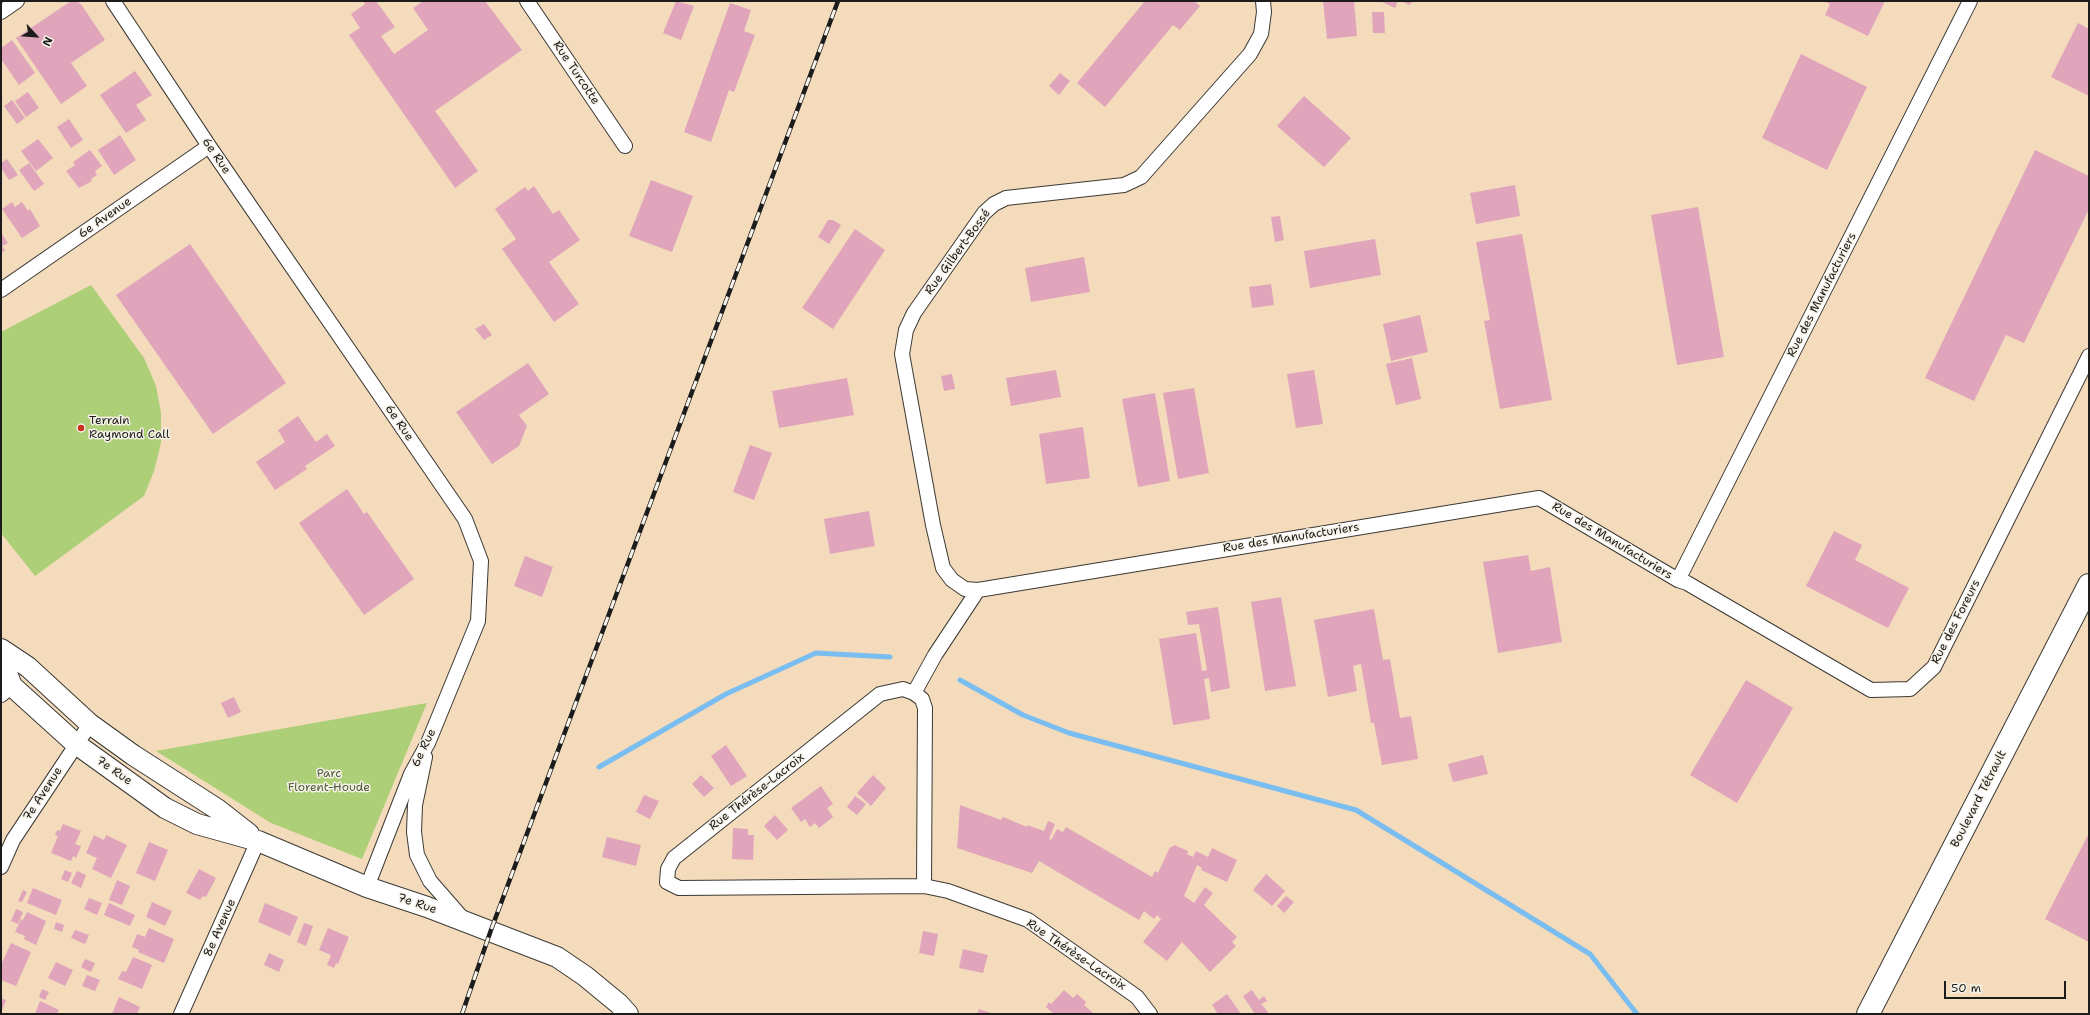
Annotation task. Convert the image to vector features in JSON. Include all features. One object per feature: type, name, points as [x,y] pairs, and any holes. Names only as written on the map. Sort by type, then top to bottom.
[{"type":"highway","name":"Boulevard Tétrault","points":[[1868,1014],[2089,585]]},
{"type":"main road","name":"7e Rue","points":[[1,649],[28,667],[90,724],[133,755],[217,809],[258,841]]},
{"type":"main road","name":"7e Rue","points":[[1,658],[6,690],[76,744],[165,808],[197,824],[258,841],[367,888],[465,922],[557,957],[585,976],[620,1004],[628,1014]]},
{"type":"street","points":[[1,12],[17,1]]},
{"type":"street","name":"6e Rue","points":[[112,1],[209,146],[465,519],[481,562],[478,622],[428,743],[411,774],[367,888]]},
{"type":"street","name":"Rue Turcotte","points":[[527,1],[624,146]]},
{"type":"street","name":"Rue Gilbert-Bossé","points":[[943,568],[902,354],[906,330],[914,313],[984,213],[994,204],[1006,198],[1124,185],[1141,177],[1250,54],[1261,34],[1264,12],[1263,1]]},
{"type":"street","name":"Rue des Manufacturiers","points":[[943,568],[952,580],[965,589],[978,590],[1539,498],[1678,580],[1970,1]]},
{"type":"street","name":"6e Avenue","points":[[1,290],[209,146]]},
{"type":"street","name":"Rue des Foreurs","points":[[1678,580],[1687,583],[1871,690],[1910,689],[1934,667],[2089,356]]},
{"type":"street","points":[[924,886],[925,708],[922,699],[914,693],[935,655],[978,590]]},
{"type":"street","name":"Rue Thérèse-Lacroix","points":[[914,693],[902,689],[880,694],[674,858],[668,869],[667,882],[679,888],[924,886],[948,891],[1028,920],[1137,997],[1150,1014]]},
{"type":"street","name":"7e Avenue","points":[[1,867],[13,840],[90,724]]},
{"type":"street","points":[[428,743],[416,805],[414,832],[417,855],[430,881],[465,922]]},
{"type":"street","name":"8e Avenue","points":[[181,1014],[258,841]]},
{"type":"green space","name":"Terrain Raymond Call","points":[[91,285],[144,358],[156,386],[161,413],[161,443],[154,471],[144,496],[35,576],[1,533],[1,332]]},
{"type":"green space","name":"Parc Florent-Houde","points":[[427,703],[362,859],[271,823],[156,751]]},
{"type":"building","points":[[71,1],[76,1],[81,4],[105,40],[71,63],[87,86],[61,104],[16,38]]},
{"type":"building","points":[[363,1],[376,1],[395,27],[381,36],[394,54],[428,30],[413,8],[423,1],[485,1],[522,50],[435,111],[478,171],[455,188],[349,35],[360,28],[351,14],[365,4]]},
{"type":"building","points":[[676,1],[694,6],[681,40],[663,33]]},
{"type":"building","points":[[1145,1],[1194,1],[1200,6],[1180,30],[1173,25],[1105,107],[1077,83]]},
{"type":"building","points":[[1323,1],[1354,1],[1357,36],[1327,39]]},
{"type":"building","points":[[1380,1],[1398,1],[1395,8]]},
{"type":"building","points":[[1401,1],[1412,1],[1410,5]]},
{"type":"building","points":[[1824,1],[1885,1],[1868,36],[1825,15],[1830,4]]},
{"type":"building","points":[[730,3],[751,10],[744,31],[755,35],[734,92],[729,90],[711,142],[684,132]]},
{"type":"building","points":[[1372,12],[1384,12],[1385,33],[1373,33]]},
{"type":"building","points":[[2078,23],[2089,29],[2089,96],[2051,77]]},
{"type":"building","points":[[12,40],[35,73],[19,85],[1,59],[1,48]]},
{"type":"building","points":[[1801,54],[1867,87],[1827,170],[1762,138]]},
{"type":"building","points":[[135,71],[152,95],[136,105],[146,120],[126,133],[100,95]]},
{"type":"building","points":[[1060,73],[1070,81],[1059,95],[1049,86]]},
{"type":"building","points":[[28,92],[39,108],[26,117],[15,101]]},
{"type":"building","points":[[1304,96],[1351,138],[1324,167],[1277,126]]},
{"type":"building","points":[[12,100],[25,118],[17,124],[4,106]]},
{"type":"building","points":[[69,119],[83,140],[71,148],[57,127]]},
{"type":"building","points":[[120,135],[136,160],[114,175],[98,150]]},
{"type":"building","points":[[38,139],[53,158],[36,171],[21,151]]},
{"type":"building","points":[[90,150],[102,166],[95,171],[97,175],[91,179],[92,181],[79,188],[66,171],[75,165],[73,162]]},
{"type":"building","points":[[2035,150],[2089,176],[2089,209],[2024,343],[2006,335],[1974,401],[1925,378]]},
{"type":"building","points":[[7,159],[18,175],[9,180],[1,168],[1,163]]},
{"type":"building","points":[[29,163],[44,184],[34,191],[19,170]]},
{"type":"building","points":[[651,180],[693,196],[672,252],[629,236]]},
{"type":"building","points":[[1515,185],[1520,216],[1476,224],[1470,193]]},
{"type":"building","points":[[534,186],[553,214],[559,210],[580,240],[549,262],[579,304],[554,322],[502,249],[516,239],[495,209],[525,187],[528,191]]},
{"type":"building","points":[[12,202],[15,207],[22,202],[28,211],[30,209],[40,226],[22,238],[2,209]]},
{"type":"building","points":[[1698,207],[1724,357],[1677,365],[1651,215]]},
{"type":"building","points":[[1280,216],[1284,240],[1275,242],[1271,217]]},
{"type":"building","points":[[828,220],[833,220],[841,225],[829,244],[818,237]]},
{"type":"building","points":[[855,229],[885,250],[833,329],[802,308]]},
{"type":"building","points":[[1,233],[8,243],[2,246],[5,250],[1,253]]},
{"type":"building","points":[[1522,234],[1552,400],[1500,409],[1484,321],[1490,320],[1476,242]]},
{"type":"building","points":[[1375,239],[1381,275],[1310,288],[1304,251]]},
{"type":"building","points":[[190,244],[286,383],[213,434],[116,295]]},
{"type":"building","points":[[1084,257],[1090,292],[1031,302],[1025,268]]},
{"type":"building","points":[[1271,284],[1274,305],[1252,308],[1249,287]]},
{"type":"building","points":[[1420,315],[1428,352],[1391,361],[1383,324]]},
{"type":"building","points":[[484,324],[492,335],[484,340],[475,329]]},
{"type":"building","points":[[1412,358],[1421,399],[1396,405],[1386,364]]},
{"type":"building","points":[[528,363],[549,394],[519,415],[527,426],[519,446],[492,464],[456,412]]},
{"type":"building","points":[[1056,370],[1061,397],[1011,406],[1006,378]]},
{"type":"building","points":[[1314,370],[1323,424],[1296,428],[1287,374]]},
{"type":"building","points":[[952,374],[955,389],[944,391],[941,376]]},
{"type":"building","points":[[847,378],[854,415],[779,428],[772,391]]},
{"type":"building","points":[[1194,388],[1209,473],[1178,479],[1163,393]]},
{"type":"building","points":[[1155,393],[1170,481],[1138,487],[1122,399]]},
{"type":"building","points":[[298,416],[316,442],[327,434],[335,446],[305,466],[307,469],[275,490],[256,462],[285,442],[278,430]]},
{"type":"building","points":[[1083,427],[1090,478],[1046,484],[1039,434]]},
{"type":"building","points":[[750,445],[772,453],[754,500],[733,492]]},
{"type":"building","points":[[347,489],[364,514],[367,512],[414,579],[364,615],[299,523]]},
{"type":"building","points":[[869,511],[875,546],[830,554],[824,519]]},
{"type":"building","points":[[1834,531],[1862,545],[1855,560],[1909,588],[1888,628],[1806,586]]},
{"type":"building","points":[[1528,555],[1531,571],[1550,567],[1562,642],[1498,653],[1483,562]]},
{"type":"building","points":[[525,556],[553,567],[542,597],[514,586]]},
{"type":"building","points":[[1281,597],[1296,686],[1265,691],[1251,602]]},
{"type":"building","points":[[1218,607],[1230,688],[1211,692],[1209,678],[1204,679],[1210,719],[1173,725],[1159,639],[1196,633],[1202,671],[1207,670],[1199,624],[1188,625],[1186,612]]},
{"type":"building","points":[[1374,609],[1383,660],[1390,659],[1400,718],[1411,716],[1418,759],[1382,765],[1374,723],[1371,723],[1361,664],[1353,666],[1357,691],[1328,697],[1314,620]]},
{"type":"building","points":[[1746,680],[1793,708],[1737,803],[1690,775]]},
{"type":"building","points":[[234,697],[241,712],[228,718],[221,703]]},
{"type":"building","points":[[726,745],[747,776],[731,786],[711,756]]},
{"type":"building","points":[[1483,755],[1488,774],[1453,782],[1448,764]]},
{"type":"building","points":[[701,775],[714,788],[704,797],[692,784]]},
{"type":"building","points":[[873,775],[886,788],[871,806],[857,793]]},
{"type":"building","points":[[821,786],[833,804],[827,808],[833,817],[819,828],[815,823],[810,827],[805,819],[801,822],[791,808]]},
{"type":"building","points":[[644,795],[659,801],[650,819],[636,812]]},
{"type":"building","points":[[855,796],[866,804],[857,815],[847,807]]},
{"type":"building","points":[[960,805],[1001,820],[1003,817],[1027,827],[1027,825],[1044,831],[1048,821],[1055,824],[1049,839],[1051,840],[1057,829],[1063,832],[1066,827],[1152,877],[1155,871],[1158,873],[1170,847],[1174,845],[1188,851],[1187,854],[1193,857],[1196,851],[1208,857],[1212,848],[1237,860],[1227,882],[1201,870],[1202,868],[1197,865],[1184,896],[1194,903],[1205,887],[1213,893],[1204,905],[1237,937],[1232,942],[1236,946],[1210,972],[1182,942],[1167,961],[1143,942],[1161,919],[1157,915],[1154,919],[1144,911],[1139,920],[1039,861],[1032,873],[957,848]]},
{"type":"building","points":[[775,815],[788,830],[777,840],[764,826]]},
{"type":"building","points":[[63,824],[81,831],[75,844],[81,846],[76,858],[73,856],[71,861],[51,853],[58,836],[55,835],[57,830],[60,831]]},
{"type":"building","points":[[733,828],[748,829],[748,835],[754,835],[753,860],[732,859]]},
{"type":"building","points":[[2089,833],[2089,942],[2045,919]]},
{"type":"building","points":[[94,835],[104,840],[106,835],[127,845],[111,878],[92,869],[97,858],[86,853]]},
{"type":"building","points":[[607,837],[641,845],[636,866],[602,857]]},
{"type":"building","points":[[149,842],[168,850],[155,881],[136,873]]},
{"type":"building","points":[[199,869],[216,878],[206,897],[203,896],[200,900],[186,893]]},
{"type":"building","points":[[65,870],[72,873],[68,882],[61,879]]},
{"type":"building","points":[[77,871],[86,875],[81,888],[71,883]]},
{"type":"building","points":[[1266,874],[1285,891],[1272,906],[1253,890]]},
{"type":"building","points":[[117,880],[130,886],[122,905],[109,900]]},
{"type":"building","points":[[33,888],[62,900],[56,915],[27,903]]},
{"type":"building","points":[[23,890],[27,892],[22,902],[18,901]]},
{"type":"building","points":[[1286,896],[1294,902],[1284,913],[1277,906]]},
{"type":"building","points":[[89,898],[102,903],[97,915],[84,909]]},
{"type":"building","points":[[152,902],[172,911],[165,926],[146,917]]},
{"type":"building","points":[[109,903],[135,915],[130,926],[104,915]]},
{"type":"building","points":[[265,903],[298,917],[290,936],[258,922]]},
{"type":"building","points":[[16,909],[23,912],[18,924],[11,921]]},
{"type":"building","points":[[27,912],[46,921],[36,945],[24,939],[25,936],[15,932],[21,919],[23,920]]},
{"type":"building","points":[[56,922],[64,925],[62,932],[54,929]]},
{"type":"building","points":[[304,923],[313,926],[306,946],[297,942]]},
{"type":"building","points":[[149,928],[174,939],[164,963],[138,952],[139,950],[132,947],[137,934],[145,937]]},
{"type":"building","points":[[328,928],[349,937],[338,964],[336,963],[334,968],[327,965],[331,955],[319,950]]},
{"type":"building","points":[[75,930],[89,935],[85,944],[71,938]]},
{"type":"building","points":[[923,931],[938,934],[934,956],[919,953]]},
{"type":"building","points":[[11,943],[31,952],[16,986],[1,980],[1,965]]},
{"type":"building","points":[[963,949],[988,955],[983,973],[959,968]]},
{"type":"building","points":[[269,953],[284,960],[279,972],[264,965]]},
{"type":"building","points":[[133,957],[152,965],[142,989],[118,979],[122,971],[126,972]]},
{"type":"building","points":[[85,959],[95,963],[91,972],[81,967]]},
{"type":"building","points":[[56,962],[73,970],[65,986],[48,978]]},
{"type":"building","points":[[87,975],[100,980],[95,991],[82,986]]},
{"type":"building","points":[[42,989],[49,992],[45,1000],[39,997]]},
{"type":"building","points":[[1064,990],[1073,998],[1077,994],[1086,1002],[1084,1005],[1094,1014],[1054,1014],[1046,1007],[1049,1002],[1051,1004]]},
{"type":"building","points":[[1252,990],[1259,1000],[1264,996],[1267,1001],[1261,1004],[1268,1012],[1266,1014],[1255,1014],[1243,996]]},
{"type":"building","points":[[1227,994],[1241,1014],[1218,1014],[1212,1005]]},
{"type":"building","points":[[119,997],[140,1007],[137,1014],[112,1014]]},
{"type":"building","points":[[1,998],[6,1000],[1,1013]]},
{"type":"building","points":[[40,1001],[59,1010],[57,1014],[35,1014]]},
{"type":"building","points":[[979,1009],[994,1014],[977,1014]]},
{"type":"waterway","points":[[599,767],[726,694],[816,653],[890,657]]},
{"type":"waterway","points":[[960,680],[1023,715],[1069,733],[1356,810],[1590,954],[1637,1014]]},
{"type":"railway","points":[[462,1014],[491,930],[838,1]]},
{"type":"place","name":"Terrain Raymond Call","points":[[81,428]]}]
